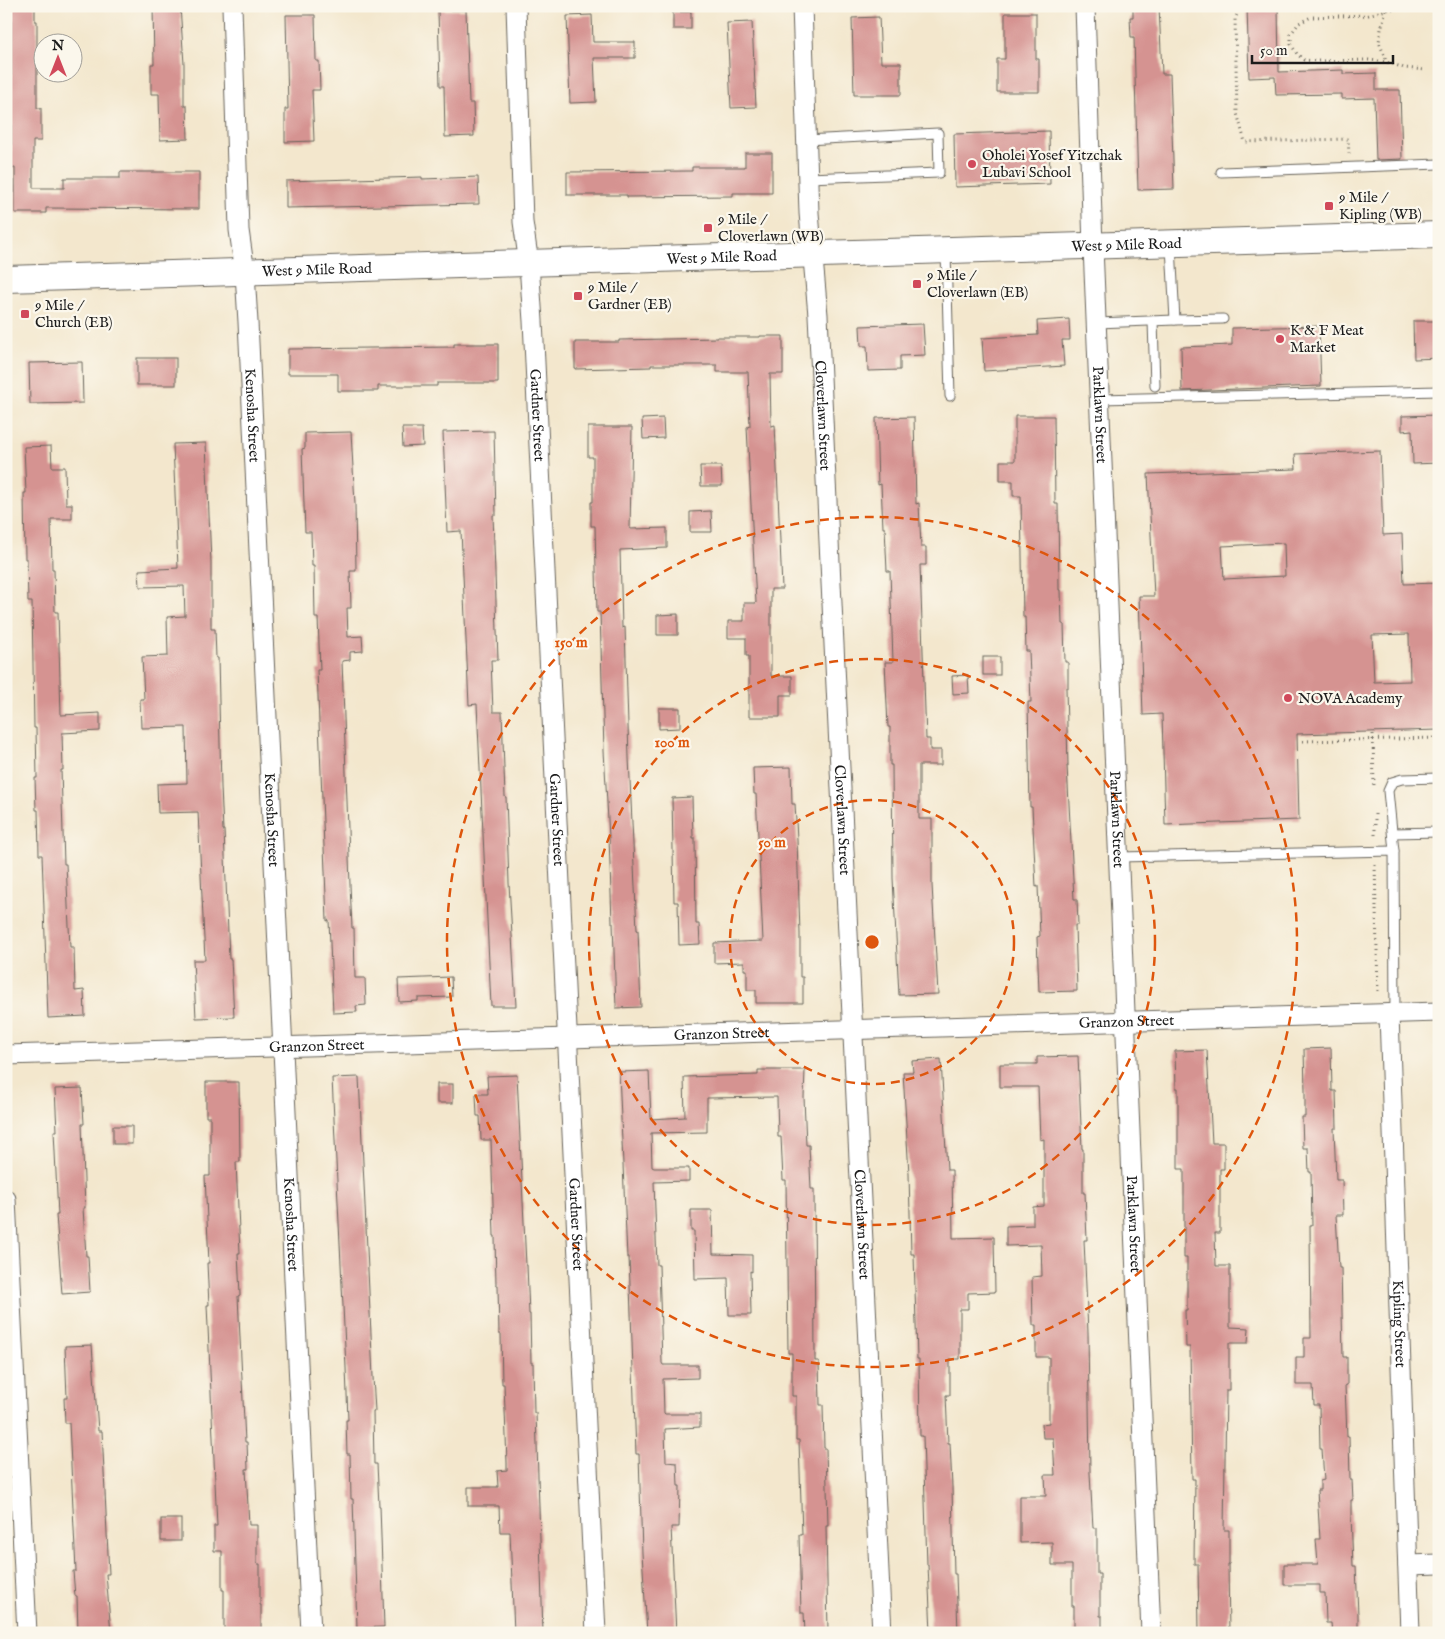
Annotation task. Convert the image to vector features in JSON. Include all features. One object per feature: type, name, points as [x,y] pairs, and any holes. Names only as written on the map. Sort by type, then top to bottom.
[{"type":"main road","name":"West 9 Mile Road","points":[[6,279],[1439,235]]},
{"type":"street","name":"Kenosha Street","points":[[232,6],[239,230],[245,273],[311,1633]]},
{"type":"street","name":"Gardner Street","points":[[516,6],[524,222],[529,264],[596,1633]]},
{"type":"street","name":"Cloverlawn Street","points":[[802,6],[809,213],[818,314],[882,1633]]},
{"type":"street","name":"Parklawn Street","points":[[1085,6],[1093,247],[1151,1633]]},
{"type":"street","name":"Granzon Street","points":[[6,1055],[1439,1012]]},
{"type":"street","name":"Kipling Street","points":[[1392,1014],[1410,1633]]},
{"type":"street","points":[[6,1199],[27,1633]]},
{"type":"street","points":[[1408,1565],[1439,1564]]},
{"type":"lane","points":[[806,140],[938,133],[939,173],[808,178]]},
{"type":"lane","points":[[1221,172],[1439,164]]},
{"type":"lane","points":[[1171,244],[1175,320]]},
{"type":"lane","points":[[946,251],[950,396]]},
{"type":"lane","points":[[1097,323],[1223,319]]},
{"type":"lane","points":[[1153,321],[1155,386]]},
{"type":"lane","points":[[1100,399],[1439,391]]},
{"type":"lane","points":[[1392,1014],[1394,851],[1388,791],[1392,782],[1402,779],[1439,778]]},
{"type":"lane","points":[[1393,833],[1439,832]]},
{"type":"lane","points":[[1119,857],[1394,851]]},
{"type":"path","points":[[1241,6],[1235,19],[1237,113],[1245,142],[1348,139],[1350,168]]},
{"type":"path","points":[[1413,6],[1368,15],[1311,17],[1298,23],[1291,34],[1291,44],[1297,54],[1304,60],[1317,62],[1369,60],[1387,62],[1404,68],[1426,70]]},
{"type":"path","points":[[1386,10],[1379,42],[1387,62]]},
{"type":"path","points":[[1303,741],[1439,738]]},
{"type":"path","points":[[1375,862],[1378,992]]},
{"type":"building","points":[[11,6],[35,6],[37,32],[32,32],[32,82],[37,82],[37,108],[41,108],[41,141],[33,141],[33,188],[64,188],[64,178],[120,178],[120,172],[199,172],[199,209],[46,208],[46,213],[15,213],[15,168],[11,168]]},
{"type":"building","points":[[153,6],[180,6],[184,64],[184,106],[187,106],[188,139],[160,140],[159,94],[151,94],[151,64],[154,64]]},
{"type":"building","points":[[1133,6],[1159,6],[1162,74],[1170,74],[1174,189],[1138,190],[1134,37],[1131,37],[1130,17],[1133,17]]},
{"type":"building","points":[[1247,6],[1278,6],[1279,72],[1343,70],[1343,74],[1376,73],[1376,90],[1400,90],[1402,159],[1376,160],[1374,98],[1342,99],[1342,94],[1276,95],[1275,77],[1249,78]]},
{"type":"building","points":[[438,10],[466,10],[469,103],[473,103],[474,136],[445,137],[444,86],[440,86]]},
{"type":"building","points":[[673,12],[691,12],[691,29],[673,29]]},
{"type":"building","points":[[1005,13],[1036,13],[1036,59],[1039,59],[1039,92],[997,92],[997,59],[1005,59]]},
{"type":"building","points":[[286,15],[315,15],[316,61],[319,61],[320,90],[312,90],[314,141],[285,142],[285,109],[288,109]]},
{"type":"building","points":[[592,15],[593,42],[635,42],[635,58],[594,58],[596,102],[570,103],[567,16]]},
{"type":"building","points":[[879,17],[881,63],[901,63],[901,95],[854,95],[852,18]]},
{"type":"building","points":[[752,22],[756,107],[731,108],[727,23]]},
{"type":"building","points":[[1049,131],[1050,184],[955,187],[954,134]]},
{"type":"building","points":[[745,153],[772,153],[772,193],[733,193],[733,196],[627,197],[627,195],[567,195],[567,172],[692,171],[692,167],[745,167]]},
{"type":"building","points":[[422,177],[422,179],[478,177],[479,204],[286,208],[286,181]]},
{"type":"building","points":[[1069,319],[1070,340],[1062,340],[1064,366],[984,371],[982,338],[1038,335],[1037,321]]},
{"type":"building","points":[[1413,321],[1439,321],[1439,358],[1414,359]]},
{"type":"building","points":[[923,324],[925,355],[900,356],[900,370],[868,371],[867,346],[861,346],[860,326]]},
{"type":"building","points":[[1319,326],[1321,386],[1182,391],[1181,347],[1232,345],[1232,328]]},
{"type":"building","points":[[783,336],[783,374],[770,374],[771,426],[775,425],[782,589],[771,589],[771,676],[792,676],[792,695],[780,695],[780,717],[749,717],[749,656],[746,656],[746,638],[728,638],[728,621],[744,621],[744,603],[756,603],[747,427],[750,426],[748,372],[717,372],[717,365],[651,365],[651,367],[575,369],[575,342]]},
{"type":"building","points":[[454,344],[498,344],[498,383],[437,383],[437,386],[378,386],[378,391],[338,391],[338,374],[288,374],[288,349],[454,347]]},
{"type":"building","points":[[137,358],[176,358],[176,385],[137,385]]},
{"type":"building","points":[[82,362],[83,403],[30,404],[29,363]]},
{"type":"building","points":[[1439,415],[1439,463],[1413,464],[1412,430],[1402,431],[1402,416]]},
{"type":"building","points":[[1015,416],[1054,416],[1055,504],[1058,504],[1059,590],[1061,590],[1062,624],[1064,624],[1065,662],[1068,662],[1068,688],[1066,688],[1067,766],[1074,899],[1077,899],[1078,925],[1075,925],[1077,991],[1039,992],[1037,937],[1040,936],[1032,807],[1030,807],[1028,702],[1031,702],[1029,651],[1026,651],[1025,617],[1023,617],[1021,496],[1013,496],[1013,481],[1000,481],[1000,461],[1015,461]]},
{"type":"building","points":[[914,417],[916,504],[919,503],[921,547],[926,547],[926,565],[920,565],[926,739],[930,739],[930,750],[941,750],[941,765],[919,765],[919,819],[932,819],[932,885],[938,994],[899,995],[893,878],[892,765],[890,765],[890,727],[888,727],[885,662],[893,662],[890,571],[887,571],[881,484],[878,485],[876,418]]},
{"type":"building","points":[[663,418],[664,438],[643,439],[642,419]]},
{"type":"building","points":[[588,427],[632,427],[630,529],[667,528],[667,548],[620,550],[622,628],[625,627],[629,758],[641,1007],[616,1008],[604,751],[600,612],[597,612],[595,526],[591,526],[593,457],[588,457]]},
{"type":"building","points":[[402,428],[422,428],[423,446],[403,447]]},
{"type":"building","points":[[494,431],[496,515],[493,515],[498,660],[491,660],[493,712],[502,712],[516,1006],[491,1006],[477,704],[469,705],[461,531],[447,532],[443,432]]},
{"type":"building","points":[[351,432],[356,571],[350,571],[351,608],[347,608],[348,637],[362,636],[363,651],[350,652],[350,660],[342,661],[355,978],[365,978],[366,1005],[356,1006],[357,1012],[333,1013],[329,920],[327,921],[317,670],[320,670],[318,618],[315,618],[311,532],[305,532],[302,449],[305,448],[305,433]]},
{"type":"building","points":[[206,443],[211,562],[211,629],[215,629],[216,658],[218,658],[221,787],[229,959],[231,959],[234,1017],[196,1018],[193,960],[205,960],[198,812],[158,813],[157,784],[187,783],[186,727],[141,728],[140,699],[144,699],[142,657],[168,656],[167,617],[185,616],[184,586],[140,587],[139,570],[178,568],[173,444]]},
{"type":"building","points":[[51,446],[52,467],[65,467],[66,504],[72,504],[72,519],[51,519],[55,612],[58,612],[61,715],[100,713],[100,731],[62,733],[63,770],[61,770],[64,864],[66,864],[70,947],[74,947],[75,991],[84,990],[85,1016],[48,1018],[42,855],[39,855],[38,810],[36,810],[35,778],[37,778],[36,728],[34,728],[32,602],[28,602],[27,559],[25,559],[24,493],[26,493],[24,447]]},
{"type":"building","points":[[1380,451],[1383,535],[1402,534],[1404,584],[1439,583],[1439,730],[1297,734],[1299,820],[1165,825],[1162,714],[1143,715],[1139,596],[1154,596],[1148,474],[1296,469],[1295,454]],"holes":[[[1284,543],[1285,576],[1224,579],[1222,546]],[[1409,634],[1410,681],[1374,682],[1372,635]]]},
{"type":"building","points":[[700,466],[721,466],[722,486],[701,486]]},
{"type":"building","points":[[711,511],[712,532],[690,532],[690,512]]},
{"type":"building","points":[[678,614],[678,635],[657,635],[657,615]]},
{"type":"building","points":[[983,657],[1000,657],[1000,675],[983,675]]},
{"type":"building","points":[[968,675],[969,693],[953,694],[952,676]]},
{"type":"building","points":[[659,708],[680,708],[680,728],[659,729]]},
{"type":"building","points":[[791,767],[792,804],[795,804],[797,839],[800,977],[803,977],[803,1003],[756,1003],[756,990],[747,990],[747,970],[744,970],[744,962],[714,963],[714,943],[763,941],[753,768]]},
{"type":"building","points":[[692,797],[693,838],[695,838],[696,924],[699,924],[700,944],[679,945],[678,902],[674,902],[672,798]]},
{"type":"building","points":[[451,977],[452,997],[418,998],[418,1001],[399,1002],[398,979]]},
{"type":"building","points":[[1331,1048],[1332,1091],[1336,1091],[1337,1128],[1334,1128],[1336,1180],[1342,1180],[1343,1215],[1336,1215],[1339,1268],[1341,1268],[1343,1357],[1347,1357],[1347,1385],[1345,1385],[1347,1437],[1349,1436],[1350,1480],[1352,1480],[1353,1500],[1351,1500],[1351,1515],[1353,1566],[1356,1566],[1357,1633],[1332,1633],[1331,1623],[1326,1623],[1325,1593],[1320,1593],[1320,1585],[1284,1585],[1284,1564],[1318,1564],[1316,1539],[1320,1539],[1317,1490],[1320,1490],[1320,1481],[1324,1480],[1322,1449],[1320,1449],[1319,1405],[1314,1405],[1313,1385],[1296,1385],[1296,1357],[1304,1357],[1304,1338],[1311,1338],[1311,1172],[1309,1172],[1308,1148],[1303,1148],[1302,1117],[1305,1117],[1304,1049]]},
{"type":"building","points":[[1207,1050],[1212,1143],[1224,1143],[1224,1169],[1220,1169],[1220,1233],[1215,1233],[1216,1266],[1230,1266],[1230,1327],[1249,1328],[1248,1343],[1229,1343],[1229,1390],[1226,1390],[1224,1530],[1229,1530],[1229,1633],[1199,1633],[1198,1564],[1194,1564],[1195,1479],[1192,1479],[1190,1347],[1186,1347],[1187,1258],[1184,1258],[1184,1169],[1178,1169],[1178,1088],[1176,1088],[1175,1051]]},
{"type":"building","points":[[1078,1056],[1083,1149],[1083,1193],[1085,1193],[1087,1240],[1084,1240],[1088,1333],[1090,1473],[1093,1528],[1097,1528],[1097,1574],[1100,1574],[1102,1633],[1074,1633],[1072,1565],[1052,1565],[1052,1542],[1020,1543],[1020,1496],[1046,1496],[1045,1475],[1055,1475],[1053,1438],[1043,1438],[1042,1424],[1049,1423],[1049,1357],[1036,1357],[1036,1325],[1033,1325],[1032,1277],[1042,1276],[1041,1245],[1006,1246],[1006,1226],[1033,1225],[1033,1207],[1044,1206],[1044,1139],[1040,1140],[1038,1087],[1000,1087],[1000,1064],[1037,1064],[1037,1057]]},
{"type":"building","points":[[941,1059],[947,1170],[952,1170],[953,1238],[994,1237],[995,1292],[968,1293],[968,1309],[960,1309],[960,1359],[950,1359],[950,1395],[946,1395],[948,1443],[950,1443],[954,1574],[956,1574],[958,1633],[931,1633],[923,1436],[920,1436],[919,1359],[917,1359],[914,1254],[911,1254],[909,1174],[903,1072],[913,1072],[912,1061]]},
{"type":"building","points":[[758,1070],[805,1070],[806,1145],[809,1145],[811,1189],[814,1189],[815,1361],[819,1361],[820,1405],[823,1405],[824,1448],[826,1448],[828,1633],[805,1633],[804,1613],[801,1613],[799,1535],[802,1535],[799,1440],[796,1440],[796,1396],[792,1396],[792,1353],[788,1353],[786,1180],[783,1180],[781,1137],[778,1137],[777,1097],[707,1098],[707,1132],[651,1133],[652,1167],[689,1168],[689,1181],[654,1182],[662,1363],[663,1365],[698,1365],[698,1378],[663,1379],[664,1413],[700,1414],[700,1427],[665,1429],[666,1462],[677,1463],[678,1486],[680,1486],[679,1527],[671,1527],[676,1633],[647,1633],[639,1454],[636,1454],[629,1257],[627,1257],[619,1072],[649,1071],[651,1119],[685,1117],[684,1077],[758,1075]]},
{"type":"building","points":[[517,1075],[531,1363],[533,1363],[534,1413],[536,1413],[543,1633],[514,1633],[510,1532],[500,1532],[499,1506],[468,1506],[468,1487],[498,1487],[497,1471],[507,1470],[504,1384],[502,1384],[498,1285],[496,1285],[491,1140],[481,1140],[480,1116],[477,1116],[476,1094],[488,1094],[487,1076]]},
{"type":"building","points":[[359,1077],[375,1411],[373,1411],[374,1464],[377,1464],[380,1506],[384,1627],[357,1628],[353,1499],[351,1499],[350,1454],[347,1454],[346,1368],[332,1078]]},
{"type":"building","points":[[206,1082],[239,1082],[240,1162],[236,1162],[240,1253],[238,1253],[240,1295],[238,1296],[245,1442],[247,1442],[248,1469],[246,1469],[249,1525],[257,1525],[257,1564],[260,1564],[261,1630],[224,1630],[222,1551],[214,1551],[214,1526],[217,1526],[207,1305],[209,1305],[207,1263],[209,1263],[205,1176],[210,1176],[210,1117],[206,1117]]},
{"type":"building","points":[[437,1084],[453,1084],[453,1103],[437,1103]]},
{"type":"building","points":[[82,1088],[85,1208],[83,1208],[90,1292],[62,1294],[56,1215],[58,1215],[54,1131],[57,1131],[55,1089]]},
{"type":"building","points":[[113,1126],[132,1126],[132,1144],[113,1144]]},
{"type":"building","points":[[691,1210],[712,1210],[713,1254],[752,1255],[752,1272],[750,1271],[751,1315],[729,1315],[728,1278],[695,1279],[694,1231],[691,1231]]},
{"type":"building","points":[[92,1345],[98,1431],[102,1431],[109,1574],[106,1574],[111,1633],[78,1633],[77,1596],[75,1596],[73,1571],[76,1571],[69,1423],[65,1423],[64,1398],[67,1398],[65,1346]]},
{"type":"building","points":[[161,1519],[181,1519],[181,1541],[161,1541]]},
{"type":"place","name":"Oholei Yosef Yitzchak Lubavi School","points":[[972,164]]},
{"type":"place","name":"9 Mile / Kipling (WB)","points":[[1329,206]]},
{"type":"place","name":"9 Mile / Cloverlawn (WB)","points":[[708,228]]},
{"type":"place","name":"9 Mile / Cloverlawn (EB)","points":[[917,284]]},
{"type":"place","name":"9 Mile / Gardner (EB)","points":[[578,296]]},
{"type":"place","name":"9 Mile / Church (EB)","points":[[25,314]]},
{"type":"place","name":"K & F Meat Market","points":[[1280,339]]},
{"type":"place","name":"NOVA Academy","points":[[1288,698]]}]
